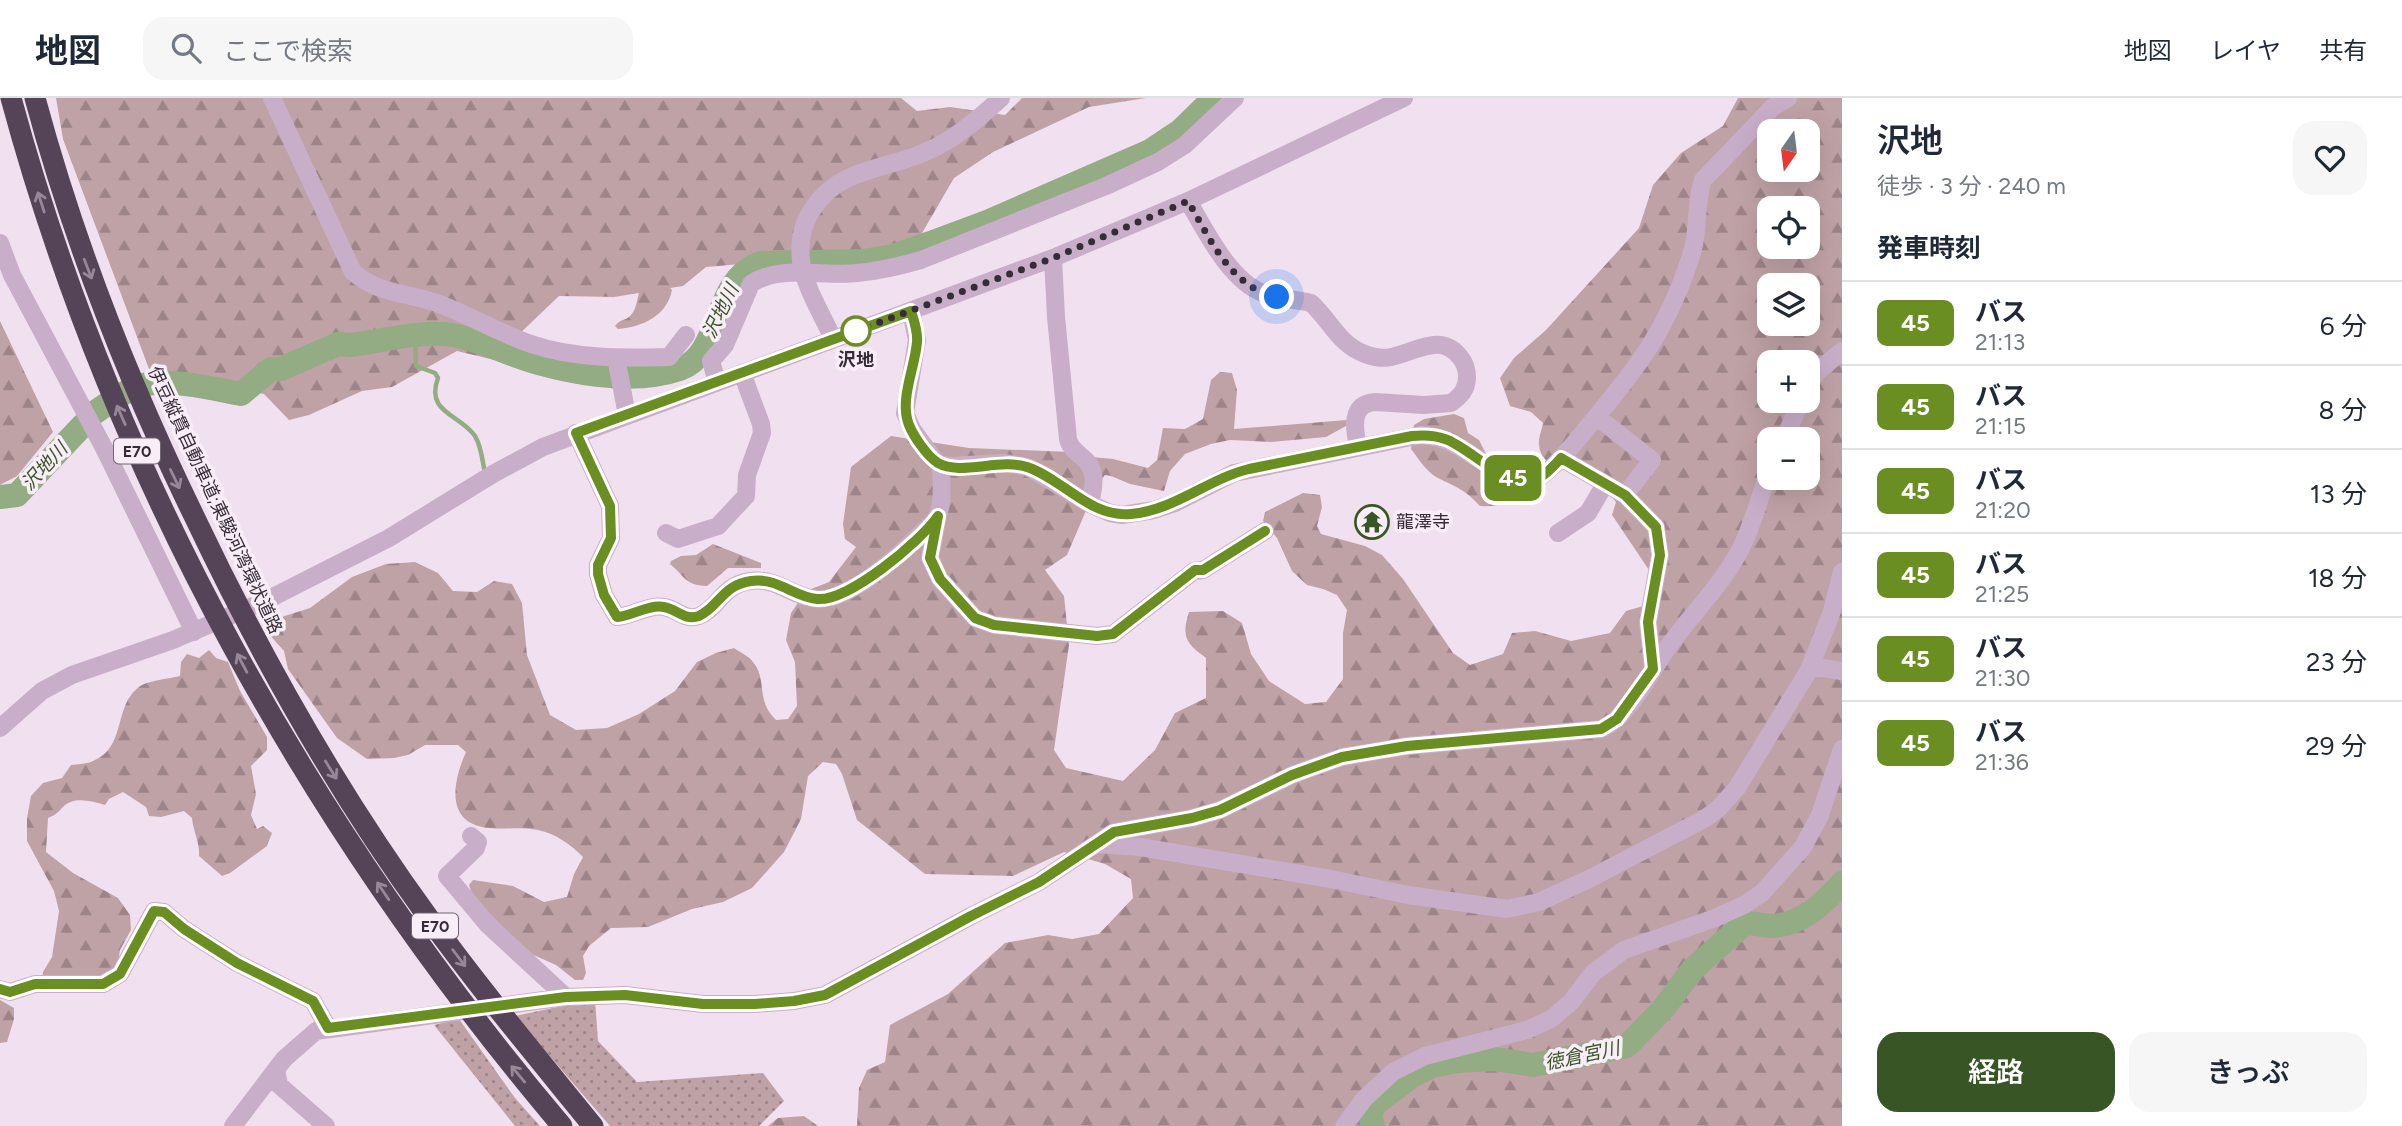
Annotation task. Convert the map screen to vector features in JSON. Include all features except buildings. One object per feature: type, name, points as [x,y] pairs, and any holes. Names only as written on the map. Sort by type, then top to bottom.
[{"type":"highway","name":"E70","points":[[11,98],[29,165],[68,281],[105,378],[183,549],[275,723],[337,824],[410,932],[508,1062],[562,1126]]},
{"type":"highway","name":"伊豆縦貫自動車道;東駿河湾環状道路","points":[[35,98],[51,158],[109,325],[170,467],[235,602],[296,712],[427,916],[507,1021],[593,1126]]},
{"type":"street","points":[[272,98],[353,272],[374,288],[440,304],[530,343],[618,370],[669,357],[686,335]]},
{"type":"street","points":[[833,340],[807,284],[801,262],[800,242],[807,216],[828,189],[853,175],[897,163],[936,147],[976,121],[1001,98]]},
{"type":"street","points":[[717,382],[711,361],[725,345],[751,284],[760,277],[787,274],[856,274],[895,268],[921,260],[1106,186],[1158,162],[1185,145],[1234,98]]},
{"type":"street","points":[[0,728],[42,691],[72,675],[194,632],[265,601],[389,538],[493,474],[543,447],[1053,258],[1188,201],[1404,98]]},
{"type":"street","points":[[911,311],[917,340],[905,413],[926,450],[941,464],[960,467],[1005,463],[1028,467],[1090,504],[1111,513],[1122,515],[1154,510],[1175,503],[1234,473],[1412,436],[1433,436],[1454,443],[1500,473],[1524,481],[1534,481],[1561,458],[1646,355],[1672,307],[1694,246],[1703,180],[1765,115],[1788,98]]},
{"type":"street","points":[[1188,201],[1209,236],[1242,280],[1266,295],[1311,303],[1339,339],[1351,348],[1366,355],[1385,358],[1434,344],[1444,345],[1454,349],[1463,360],[1467,370],[1466,388],[1451,403],[1424,405],[1375,402],[1362,407],[1355,420],[1357,447]]},
{"type":"street","points":[[0,243],[12,275],[104,448],[194,632]]},
{"type":"street","points":[[1053,258],[1068,439],[1069,445],[1091,465],[1094,481],[1090,504]]},
{"type":"street","points":[[1820,369],[1842,351]]},
{"type":"street","points":[[618,370],[627,415]]},
{"type":"street","points":[[666,533],[678,538],[718,526],[746,496],[749,466],[762,433],[741,373]]},
{"type":"street","points":[[1597,417],[1651,460],[1625,495]]},
{"type":"street","points":[[576,433],[610,506],[611,538],[598,565],[598,574],[604,595],[617,617],[663,606],[687,618],[696,617],[733,586],[750,581],[774,583],[810,598],[828,598],[882,570],[907,549],[938,516]]},
{"type":"street","points":[[1561,458],[1625,495],[1656,527],[1660,555],[1648,622],[1653,669]]},
{"type":"street","points":[[941,464],[941,499],[930,558],[940,579],[975,618],[994,625],[1097,636],[1113,634],[1195,570],[1203,570],[1265,531]]},
{"type":"street","points":[[1558,533],[1588,513],[1605,484]]},
{"type":"street","points":[[233,1126],[276,1070],[301,1042],[316,1031],[563,998],[625,995],[703,1004],[755,1004],[825,995],[1039,882],[1114,832],[1192,818],[1220,810],[1292,775],[1342,757],[1407,746],[1601,729],[1617,719],[1670,643],[1709,598],[1733,564],[1750,528],[1763,490]]},
{"type":"street","points":[[1097,844],[1140,847],[1331,879],[1408,895],[1507,909],[1524,906],[1589,879],[1704,820],[1718,809],[1747,774],[1811,666],[1832,611],[1842,572]]},
{"type":"street","points":[[1811,666],[1842,671]]},
{"type":"street","points":[[1345,1126],[1364,1099],[1393,1072],[1425,1056],[1527,1030],[1551,1019],[1571,1002],[1593,973],[1624,950],[1715,918],[1744,905],[1762,893],[1803,847],[1820,815],[1842,749]]},
{"type":"street","points":[[471,836],[478,842],[476,848],[447,876],[488,925],[563,998]]},
{"type":"street","points":[[0,989],[10,992],[35,984],[103,984],[120,974],[154,911],[164,912],[184,929],[237,963],[313,1001],[328,1028]]},
{"type":"street","points":[[276,1070],[279,1085],[326,1126]]},
{"type":"green space","points":[[56,98],[901,98],[917,111],[950,107],[1005,115],[1022,98],[1146,98],[1089,107],[993,152],[954,178],[918,240],[832,256],[706,267],[683,286],[670,288],[672,290],[669,299],[659,313],[644,323],[627,328],[618,329],[615,326],[632,314],[639,293],[614,297],[559,296],[514,339],[610,362],[615,389],[457,351],[392,387],[362,391],[309,415],[289,420],[264,394],[149,369],[63,139]]},
{"type":"green space","points":[[1738,98],[1842,98],[1842,1126],[857,1126],[859,1088],[867,1070],[885,1062],[890,1025],[948,994],[1005,943],[1048,935],[1072,939],[1099,934],[1133,898],[1131,879],[1105,864],[1064,852],[1013,876],[925,874],[857,820],[842,774],[836,764],[823,762],[808,776],[801,819],[784,852],[752,888],[723,902],[692,909],[648,927],[611,928],[589,946],[583,956],[586,973],[583,980],[575,980],[556,965],[527,952],[473,897],[469,885],[473,880],[513,886],[544,902],[567,897],[583,857],[562,840],[545,832],[525,828],[489,828],[475,825],[465,819],[459,810],[456,788],[466,752],[458,745],[425,745],[408,755],[367,759],[337,738],[288,669],[284,651],[267,632],[272,620],[310,608],[352,577],[386,564],[415,562],[438,573],[453,591],[477,592],[494,581],[512,584],[522,603],[527,655],[550,715],[576,730],[607,728],[639,714],[675,691],[697,662],[734,648],[749,658],[757,669],[763,698],[770,713],[776,720],[788,719],[797,706],[795,662],[786,640],[791,613],[806,591],[829,582],[856,547],[845,539],[843,524],[851,467],[891,436],[969,448],[1070,452],[1148,468],[1157,460],[1163,428],[1185,429],[1203,419],[1211,380],[1220,372],[1232,373],[1237,390],[1234,429],[1347,420],[1346,426],[1326,437],[1271,442],[1230,440],[1211,444],[1185,454],[1170,471],[1164,491],[1130,484],[1105,475],[1097,485],[1067,555],[1045,570],[1064,596],[1069,645],[1054,750],[1066,768],[1123,781],[1155,750],[1175,713],[1206,698],[1206,658],[1187,639],[1185,628],[1189,612],[1223,611],[1242,623],[1251,654],[1269,681],[1305,704],[1326,702],[1343,679],[1343,633],[1347,610],[1337,595],[1307,585],[1292,571],[1277,538],[1263,521],[1265,512],[1303,493],[1320,495],[1322,507],[1317,526],[1321,534],[1365,546],[1382,555],[1403,579],[1453,653],[1470,665],[1503,654],[1512,633],[1535,631],[1571,641],[1610,633],[1626,611],[1643,606],[1649,570],[1612,515],[1616,502],[1594,475],[1560,468],[1546,460],[1539,445],[1543,423],[1531,412],[1510,406],[1500,378],[1514,358],[1546,330],[1639,228],[1653,185],[1681,153],[1723,126]]},
{"type":"green space","points":[[0,321],[53,432],[17,476],[0,485]]},
{"type":"green space","points":[[1454,414],[1464,418],[1468,433],[1479,440],[1487,456],[1502,463],[1513,460],[1526,468],[1514,492],[1506,501],[1480,506],[1465,492],[1430,472],[1411,449],[1414,425],[1424,419]]},
{"type":"green space","points":[[713,544],[761,563],[761,568],[728,568],[707,586],[689,582],[670,564],[681,556],[696,555]]},
{"type":"green space","points":[[209,650],[216,658],[228,662],[240,691],[267,737],[267,750],[251,766],[256,794],[251,815],[257,829],[263,826],[272,833],[267,846],[222,876],[199,856],[192,818],[184,811],[161,817],[149,816],[146,807],[123,792],[109,799],[105,805],[83,800],[67,804],[48,818],[46,852],[73,873],[118,898],[130,915],[131,930],[120,950],[112,976],[42,981],[43,972],[52,957],[59,911],[54,891],[27,841],[31,796],[43,783],[62,778],[71,765],[91,762],[104,754],[116,736],[127,702],[142,685],[180,676],[181,662],[187,654],[199,658]]},
{"type":"green space","points":[[595,999],[598,1041],[637,1082],[763,1073],[784,1101],[759,1126],[610,1126],[515,1016]]},
{"type":"green space","points":[[0,1000],[14,1008],[14,1019],[7,1042],[0,1043]]},
{"type":"green space","points":[[459,1019],[515,1098],[540,1126],[515,1126],[434,1025]]},
{"type":"green space","points":[[804,1116],[818,1126],[768,1126],[778,1118]]},
{"type":"waterway","name":"沢地川","points":[[94,413],[126,392],[147,384],[181,384],[241,394],[271,369],[281,369],[338,344],[351,345],[428,334],[463,337],[538,363],[573,371],[627,377],[663,374],[694,361],[712,333],[734,284],[745,272],[761,263],[863,261],[893,256],[933,242],[987,222],[1150,151],[1180,131],[1214,98]]},
{"type":"waterway","points":[[415,336],[416,366],[435,373],[438,378],[436,399],[446,412],[475,436],[484,468]]},
{"type":"waterway","name":"沢地川","points":[[0,497],[17,495],[83,425]]},
{"type":"waterway","name":"徳倉宮川","points":[[1373,1126],[1370,1115],[1375,1104],[1412,1076],[1432,1066],[1457,1061],[1495,1059],[1533,1065],[1627,1046],[1663,1009],[1693,969],[1744,924],[1772,926],[1792,922],[1819,906],[1842,883]]},
{"type":"bus line","name":"45","points":[[0,989],[10,992],[35,984],[103,984],[120,974],[154,911],[164,912],[184,929],[237,963],[313,1001],[328,1028],[566,997],[625,995],[703,1004],[755,1004],[825,995],[1039,882],[1114,832],[1154,826],[1220,810],[1292,775],[1342,757],[1407,746],[1601,729],[1617,719],[1653,669],[1648,622],[1660,555],[1656,527],[1625,495],[1561,458],[1543,476],[1534,481],[1524,481],[1500,473],[1445,439],[1412,436],[1249,469],[1234,473],[1175,503],[1154,510],[1122,515],[1111,513],[1095,507],[1028,467],[1005,463],[960,467],[939,464],[934,459],[912,429],[905,413],[917,340],[917,328],[911,311],[576,433],[610,506],[611,538],[598,565],[598,574],[604,595],[617,617],[663,606],[687,618],[696,617],[733,586],[761,580],[810,598],[828,598],[882,570],[907,549],[938,516],[930,558],[940,579],[975,618],[994,625],[1097,636],[1113,634],[1195,570],[1203,570],[1265,531]]},
{"type":"place","name":"沢地","points":[[856,331]]},
{"type":"place","name":"龍澤寺","points":[[1372,522]]},
{"type":"route","points":[[856,331],[1053,258],[1188,201],[1209,236],[1242,280],[1255,290],[1277,297]]}]
